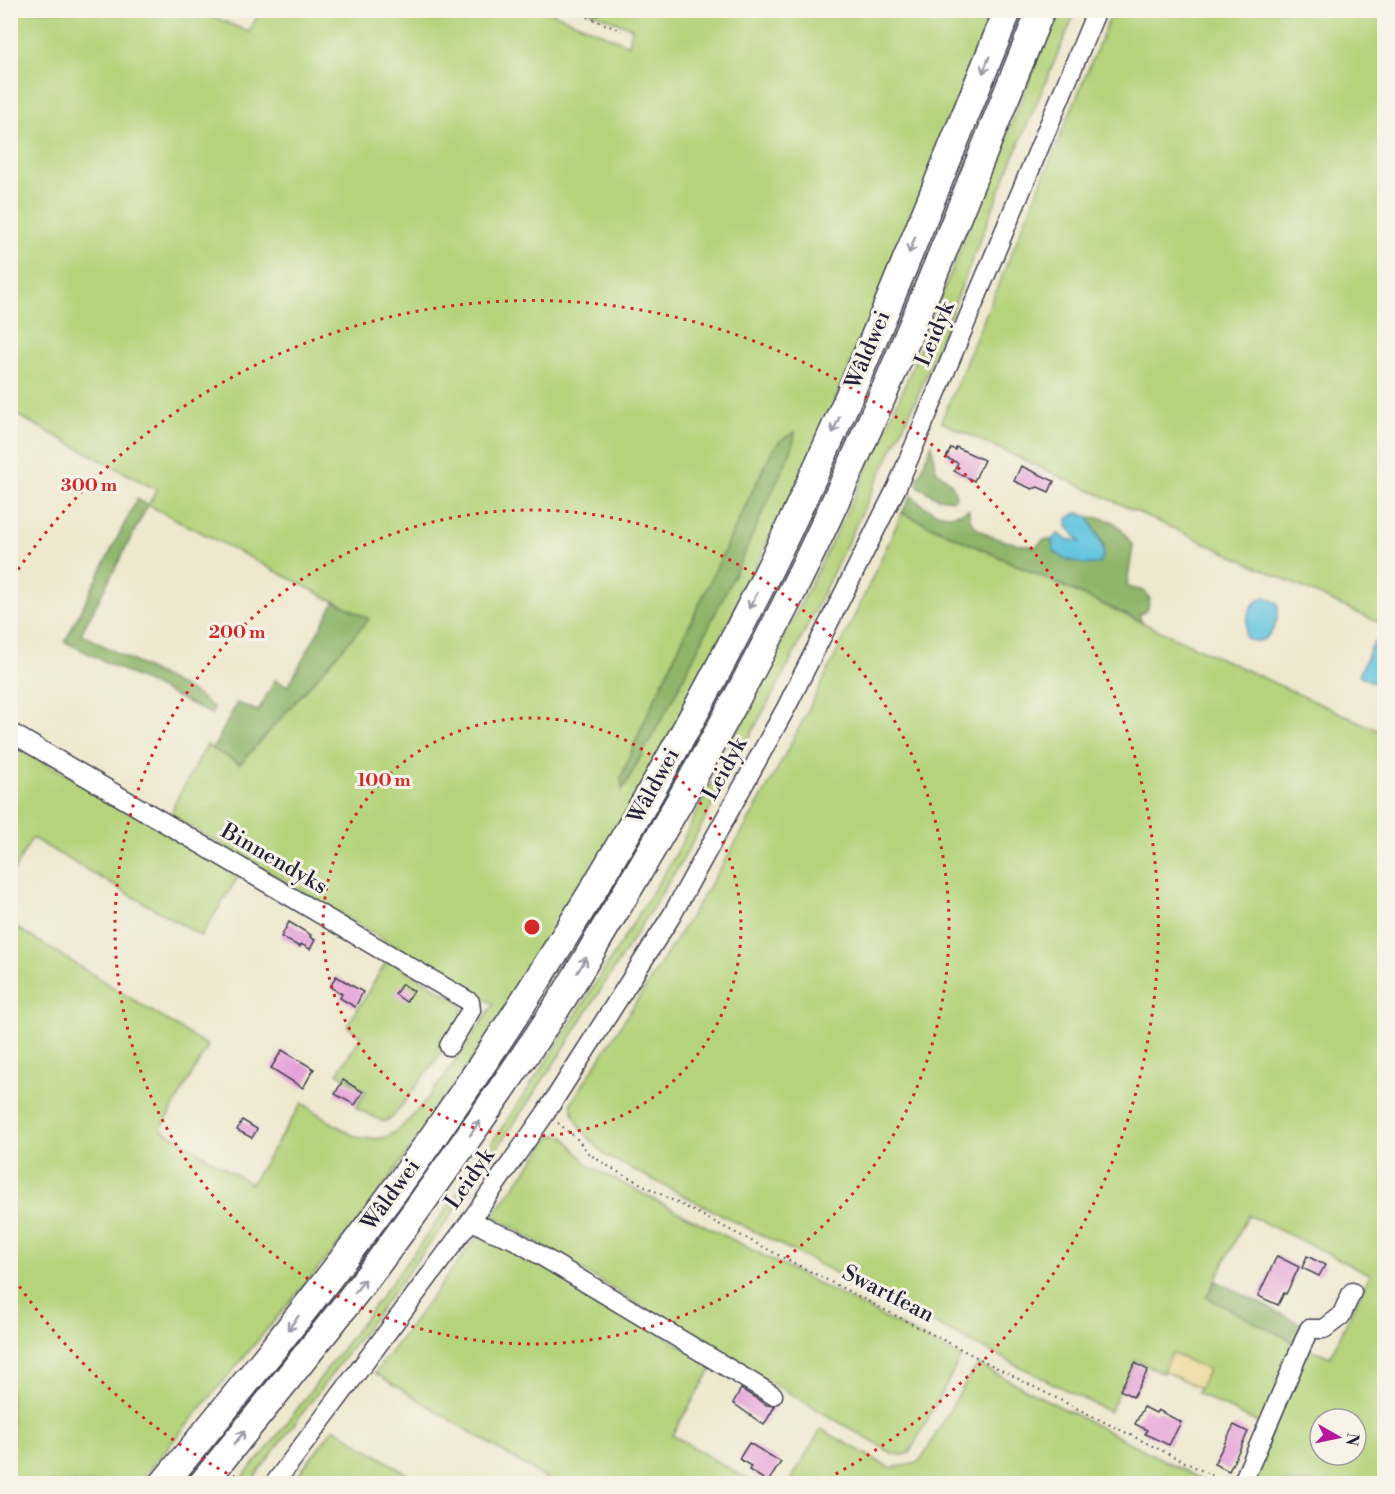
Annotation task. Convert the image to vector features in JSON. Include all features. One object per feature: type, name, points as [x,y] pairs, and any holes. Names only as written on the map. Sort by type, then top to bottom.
[{"type":"highway","name":"Wâldwei","points":[[164,1484],[355,1244],[435,1135],[540,977],[635,820],[761,584],[827,445],[886,309],[1008,10]]},
{"type":"highway","name":"Wâldwei","points":[[202,1484],[288,1379],[370,1273],[459,1150],[557,1006],[654,847],[719,731],[784,607],[839,492],[900,354],[1041,10]]},
{"type":"street","name":"Leidyk","points":[[274,1484],[314,1434],[546,1114],[672,915],[786,708],[891,498],[1097,10]]},
{"type":"street","name":"Binnendyks","points":[[10,732],[470,1002],[471,1010],[448,1046]]},
{"type":"street","points":[[471,1220],[513,1239],[773,1395]]},
{"type":"street","points":[[1242,1484],[1309,1329],[1324,1329],[1341,1316],[1352,1292]]},
{"type":"path","points":[[223,10],[241,14],[243,10]]},
{"type":"path","points":[[571,10],[621,31]]},
{"type":"path","name":"Swartfean","points":[[546,1114],[572,1134],[589,1154],[616,1171],[1038,1389],[1228,1484]]},
{"type":"green space","points":[[1113,10],[1384,11],[1384,625],[941,422]]},
{"type":"green space","points":[[11,11],[200,11],[249,32],[260,11],[548,11],[629,45],[632,28],[588,11],[999,11],[821,434],[698,684],[620,825],[507,1011],[365,1213],[138,1483],[11,1483],[11,924],[208,1046],[161,1129],[251,1184],[302,1103],[339,1128],[361,1138],[382,1138],[400,1128],[429,1097],[494,1004],[172,816],[174,804],[207,745],[240,764],[368,619],[148,505],[157,490],[11,412]],"holes":[[[795,433],[792,448],[737,569],[674,697],[623,789],[621,778],[641,728],[772,451]]]},
{"type":"green space","points":[[1057,11],[1076,11],[1013,158],[916,400],[788,666],[682,861],[559,1056],[461,1202],[250,1483],[237,1483],[268,1448],[454,1199],[554,1050],[675,856],[851,503],[903,390]]},
{"type":"green space","points":[[795,432],[792,448],[737,569],[674,697],[622,790],[621,778],[641,728],[751,494],[772,451],[781,440]]},
{"type":"green space","points":[[932,444],[936,470],[953,487],[956,497],[953,500],[938,498],[919,487],[917,481]]},
{"type":"green space","points":[[911,495],[924,506],[945,515],[961,513],[969,509],[970,519],[974,526],[989,535],[1035,547],[1044,540],[1052,540],[1053,550],[1104,545],[1091,524],[1090,517],[1111,521],[1120,528],[1133,546],[1127,585],[1144,591],[1150,599],[1147,610],[1139,615],[1142,622],[902,513]]},
{"type":"green space","points":[[137,499],[148,505],[81,634],[194,693],[214,708],[211,714],[65,642]]},
{"type":"green space","points":[[902,513],[1384,733],[1384,1483],[1250,1483],[1308,1348],[1330,1357],[1370,1274],[1248,1215],[1207,1297],[1297,1344],[1262,1425],[1197,1393],[1208,1370],[1172,1353],[1162,1373],[1136,1360],[1109,1412],[606,1156],[584,1132],[576,1119],[571,1103],[741,834],[785,756]]},
{"type":"green space","points":[[335,601],[369,619],[240,764],[213,749],[237,703],[258,711],[275,680],[288,686]]},
{"type":"green space","points":[[10,742],[240,874],[201,936],[32,838],[11,876]]},
{"type":"green space","points":[[388,959],[461,1003],[465,1021],[393,1117],[384,1122],[356,1108],[366,1091],[337,1073],[361,1037],[347,1026]]},
{"type":"green space","points":[[552,1135],[564,1136],[589,1166],[961,1357],[910,1452],[904,1455],[893,1454],[631,1300],[493,1215]]},
{"type":"green space","points":[[479,1234],[505,1243],[714,1365],[672,1435],[754,1483],[553,1483],[375,1373]]},
{"type":"green space","points":[[1216,1281],[1305,1326],[1297,1344],[1206,1297]]},
{"type":"green space","points":[[979,1365],[1208,1483],[789,1483],[821,1429],[890,1468],[914,1464],[921,1460],[971,1373]]},
{"type":"green space","points":[[334,1428],[421,1483],[292,1483]]},
{"type":"sand","points":[[1172,1353],[1208,1370],[1200,1388],[1163,1371]]},
{"type":"water","points":[[1077,513],[1090,517],[1102,545],[1103,557],[1100,563],[1075,562],[1053,550],[1052,540],[1058,534],[1080,542],[1067,526],[1068,518]]},
{"type":"water","points":[[1265,597],[1277,603],[1275,626],[1266,638],[1253,641],[1245,637],[1247,618],[1254,604]]},
{"type":"water","points":[[1374,642],[1384,648],[1384,689],[1359,675]]},
{"type":"building","points":[[956,447],[984,460],[974,481],[954,471],[958,463],[946,458],[951,448],[955,450]]},
{"type":"building","points":[[1021,466],[1054,481],[1049,492],[1038,487],[1032,489],[1014,481]]},
{"type":"building","points":[[289,922],[311,935],[310,937],[315,940],[310,949],[301,944],[300,947],[281,937]]},
{"type":"building","points":[[336,976],[363,992],[355,1007],[340,998],[342,994],[330,987]]},
{"type":"building","points":[[402,984],[414,991],[406,1002],[395,994]]},
{"type":"building","points":[[282,1050],[314,1069],[303,1088],[271,1068]]},
{"type":"building","points":[[343,1080],[363,1092],[355,1105],[335,1094]]},
{"type":"building","points":[[242,1120],[257,1129],[252,1138],[237,1130]]},
{"type":"building","points":[[1277,1256],[1299,1267],[1278,1305],[1258,1296]]},
{"type":"building","points":[[1307,1256],[1325,1265],[1319,1276],[1302,1268]]},
{"type":"building","points":[[1135,1363],[1148,1370],[1133,1397],[1120,1390]]},
{"type":"building","points":[[741,1389],[767,1405],[775,1406],[764,1425],[733,1403]]},
{"type":"building","points":[[1144,1407],[1156,1413],[1158,1410],[1181,1422],[1169,1445],[1145,1434],[1147,1430],[1135,1424]]},
{"type":"building","points":[[1234,1425],[1248,1432],[1229,1471],[1214,1464]]},
{"type":"building","points":[[749,1443],[781,1462],[768,1482],[749,1470],[751,1466],[739,1459]]}]
